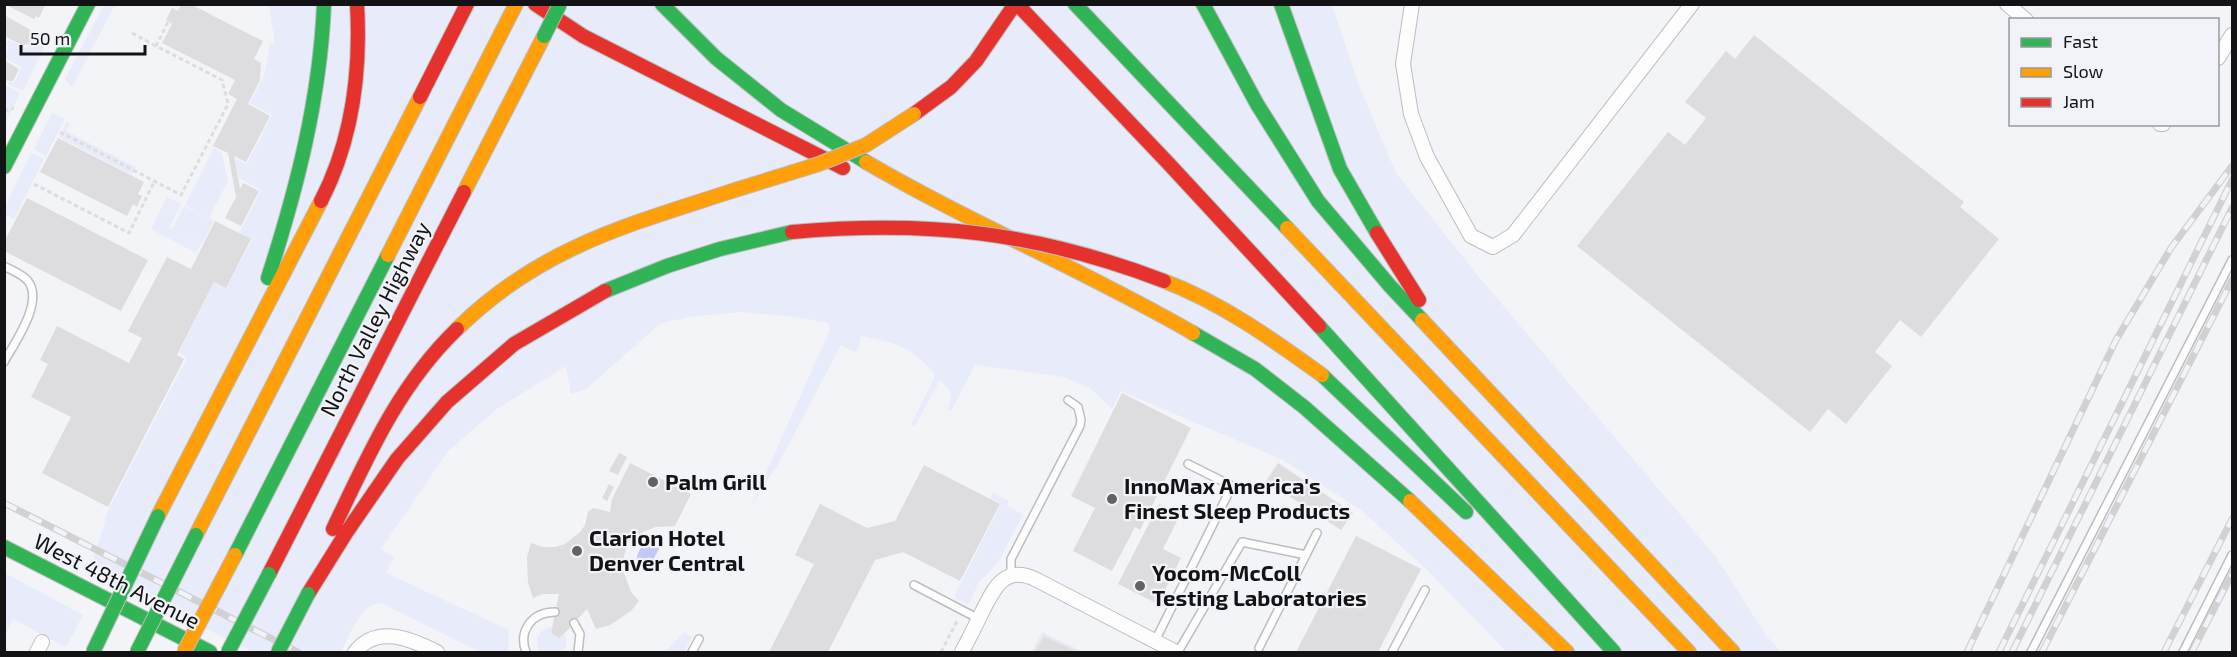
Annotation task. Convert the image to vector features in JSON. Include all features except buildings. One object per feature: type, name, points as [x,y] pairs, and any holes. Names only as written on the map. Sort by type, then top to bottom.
[{"type":"main road","points":[[4,167],[88,4]]},
{"type":"main road","points":[[242,355],[278,247],[302,163],[318,80],[324,4]]},
{"type":"main road","points":[[137,652],[467,4]]},
{"type":"main road","points":[[183,652],[235,555],[516,4]]},
{"type":"main road","points":[[535,4],[583,36],[857,175]]},
{"type":"main road","name":"North Valley Highway","points":[[228,652],[560,4]]},
{"type":"main road","points":[[662,4],[716,58],[781,110],[893,178],[1065,267]]},
{"type":"main road","points":[[308,594],[333,528],[381,430],[403,393],[433,354],[464,321],[501,290],[548,260],[594,239],[735,190],[819,164],[866,145],[951,87],[976,61],[1016,4],[1085,74],[1345,354],[1614,652]]},
{"type":"main road","points":[[1076,4],[1689,652]]},
{"type":"main road","points":[[1203,4],[1257,104],[1318,201],[1390,286],[1733,652]]},
{"type":"main road","points":[[1281,4],[1340,169],[1418,298],[1483,384]]},
{"type":"main road","points":[[93,652],[158,516],[320,205],[342,149],[356,88],[359,49],[358,7]]},
{"type":"main road","points":[[878,185],[1138,301],[1255,369],[1296,400],[1430,518],[1567,652]]},
{"type":"main road","points":[[278,652],[308,594],[346,533],[397,459],[447,402],[514,344],[598,294],[667,266],[720,249],[792,232],[884,226],[956,229],[1057,247],[1146,273],[1220,307],[1272,338],[1322,375],[1473,519]]},
{"type":"main road","points":[[1498,544],[1606,652]]},
{"type":"main road","name":"West 48th Avenue","points":[[4,547],[210,652]]},
{"type":"street","points":[[1412,4],[1403,64],[1411,114],[1427,157],[1471,236],[1492,247],[1513,236],[1692,4]]},
{"type":"street","points":[[2007,4],[2024,18]]},
{"type":"street","points":[[2219,55],[2232,35]]},
{"type":"street","points":[[962,652],[998,584],[1011,576],[1028,576],[1177,652]]},
{"type":"street","points":[[368,652],[377,642],[387,636]]},
{"type":"street","points":[[355,652],[367,641],[387,636],[413,641],[437,652]]},
{"type":"lane","points":[[2031,652],[2232,260]]},
{"type":"lane","points":[[4,266],[27,279],[34,296],[30,312],[4,362]]},
{"type":"lane","points":[[1011,576],[1011,559],[1082,420],[1078,407],[1068,400]]},
{"type":"lane","points":[[1155,641],[1232,486],[1188,464]]},
{"type":"lane","points":[[1259,648],[1317,533]]},
{"type":"lane","points":[[1177,652],[1242,542],[1306,555]]},
{"type":"lane","points":[[2183,652],[2232,555]]},
{"type":"lane","points":[[914,585],[979,619]]},
{"type":"lane","points":[[1392,652],[1425,590]]},
{"type":"lane","points":[[526,652],[523,643],[529,623],[541,614],[555,612]]},
{"type":"lane","points":[[574,623],[580,634],[578,652]]},
{"type":"lane","points":[[692,652],[699,639]]},
{"type":"path","points":[[156,46],[168,22]]},
{"type":"path","points":[[60,132],[181,195],[228,104],[222,80],[132,33]]},
{"type":"path","points":[[34,184],[129,232],[155,181]]},
{"type":"path","points":[[941,652],[962,610]]},
{"type":"shaded area","points":[[104,5],[115,5],[72,87],[65,79]]},
{"type":"shaded area","points":[[269,5],[1332,5],[1359,86],[1396,173],[1479,277],[1716,557],[1765,634],[1781,652],[1507,652],[1424,567],[1361,510],[1283,460],[1121,391],[1112,409],[1090,388],[1064,377],[975,365],[951,411],[948,410],[951,398],[949,389],[940,380],[915,426],[911,424],[934,379],[934,373],[902,347],[861,336],[859,348],[854,352],[841,345],[780,461],[751,506],[830,330],[828,323],[788,316],[740,312],[688,317],[660,324],[585,390],[571,394],[566,366],[497,409],[448,451],[381,549],[394,557],[386,573],[509,630],[508,652],[480,652],[381,603],[374,604],[361,614],[341,652],[253,652],[90,571],[109,508],[187,358],[179,353],[214,283],[226,288],[252,240],[239,233],[261,190],[239,178],[235,159],[247,164],[272,115],[250,103],[264,76],[270,44],[275,43]]},
{"type":"shaded area","points":[[36,32],[49,38],[23,91],[8,84],[10,81],[14,83],[22,67],[5,58],[8,46],[6,45],[9,40],[27,49]]},
{"type":"shaded area","points":[[5,85],[20,93],[5,124]]},
{"type":"shaded area","points":[[52,113],[65,119],[46,156],[34,149]]},
{"type":"shaded area","points":[[67,122],[70,124],[66,131],[136,167],[132,175],[59,137]]},
{"type":"shaded area","points":[[214,148],[222,153],[228,181],[209,218],[214,221],[202,244],[179,233],[201,244],[196,253],[151,229],[167,197],[181,204],[169,228],[172,229],[184,206],[208,218],[185,205]]},
{"type":"shaded area","points":[[31,153],[44,159],[14,219],[5,214],[5,206]]},
{"type":"shaded area","points":[[993,493],[1009,501],[1007,506],[1023,514],[998,563],[979,582],[970,602],[966,603],[956,599],[955,595],[1001,504],[990,498]]},
{"type":"shaded area","points":[[5,573],[83,615],[66,647],[13,619],[5,635]]},
{"type":"shaded area","points":[[552,627],[551,633],[560,638],[564,634],[565,648],[562,652],[540,652],[537,644],[538,636],[543,630]]},
{"type":"shaded area","points":[[684,632],[692,637],[684,652],[665,652]]},
{"type":"shaded area","points":[[1042,632],[1083,652],[1032,652]]},
{"type":"water","points":[[652,538],[659,543],[659,549],[649,567],[642,568],[636,562],[639,551],[647,540]]},
{"type":"railway","points":[[1967,652],[2116,340],[2171,248],[2232,166]]},
{"type":"railway","points":[[1999,652],[2232,180]]},
{"type":"railway","points":[[2012,652],[2232,208]]},
{"type":"railway","points":[[2042,652],[2232,280]]},
{"type":"railway","points":[[4,503],[298,652]]},
{"type":"railway","points":[[2164,652],[2232,519]]},
{"type":"railway","points":[[2192,652],[2232,574]]},
{"type":"traffic: fast","points":[[4,167],[88,4]]},
{"type":"traffic: fast","points":[[268,278],[297,177],[312,109],[318,74],[324,4]]},
{"type":"traffic: fast","points":[[544,36],[560,4]]},
{"type":"traffic: fast","points":[[662,4],[716,58],[781,110],[866,162]]},
{"type":"traffic: fast","points":[[1075,4],[1287,228]]},
{"type":"traffic: fast","points":[[1203,4],[1257,104],[1318,201],[1422,320]]},
{"type":"traffic: fast","points":[[1281,4],[1340,169],[1377,233]]},
{"type":"traffic: fast","points":[[605,291],[667,266],[720,249],[792,232]]},
{"type":"traffic: fast","points":[[235,555],[388,255]]},
{"type":"traffic: fast","points":[[1319,326],[1614,652]]},
{"type":"traffic: fast","points":[[1193,333],[1255,369],[1304,407],[1410,501]]},
{"type":"traffic: fast","points":[[1322,375],[1466,512]]},
{"type":"traffic: fast","points":[[93,652],[158,516]]},
{"type":"traffic: fast","points":[[137,652],[196,535]]},
{"type":"traffic: fast","points":[[4,547],[210,652]]},
{"type":"traffic: fast","points":[[228,652],[269,574]]},
{"type":"traffic: fast","points":[[278,652],[308,594]]},
{"type":"traffic: slow","points":[[388,255],[516,4]]},
{"type":"traffic: slow","points":[[464,192],[544,36]]},
{"type":"traffic: slow","points":[[196,535],[420,97]]},
{"type":"traffic: slow","points":[[735,190],[819,164],[866,145],[914,114]]},
{"type":"traffic: slow","points":[[866,162],[906,185],[1153,310],[1193,333]]},
{"type":"traffic: slow","points":[[457,329],[488,301],[553,258],[622,228],[735,190]]},
{"type":"traffic: slow","points":[[158,516],[321,201]]},
{"type":"traffic: slow","points":[[1287,228],[1689,652]]},
{"type":"traffic: slow","points":[[1164,281],[1226,311],[1322,375]]},
{"type":"traffic: slow","points":[[1422,320],[1733,652]]},
{"type":"traffic: slow","points":[[1410,501],[1567,652]]},
{"type":"traffic: slow","points":[[184,652],[235,555]]},
{"type":"traffic: jam","points":[[321,201],[340,154],[352,105],[356,80],[357,4]]},
{"type":"traffic: jam","points":[[420,97],[467,4]]},
{"type":"traffic: jam","points":[[535,4],[583,36],[843,168]]},
{"type":"traffic: jam","points":[[914,114],[951,87],[976,61],[1015,4]]},
{"type":"traffic: jam","points":[[1017,4],[1319,326]]},
{"type":"traffic: jam","points":[[269,574],[464,192]]},
{"type":"traffic: jam","points":[[792,232],[890,228],[936,229],[981,234],[1071,251],[1164,281]]},
{"type":"traffic: jam","points":[[1377,233],[1419,300]]},
{"type":"traffic: jam","points":[[308,594],[346,533],[397,459],[447,402],[514,344],[605,291]]},
{"type":"traffic: jam","points":[[333,529],[372,449],[401,398],[436,351],[457,329]]},
{"type":"place","name":"Palm Grill","points":[[653,482]]},
{"type":"place","name":"InnoMax America's Finest Sleep Products","points":[[1112,499]]},
{"type":"place","name":"Clarion Hotel Denver Central","points":[[577,551]]},
{"type":"place","name":"Yocom-McColl Testing Laboratories","points":[[1140,586]]}]
